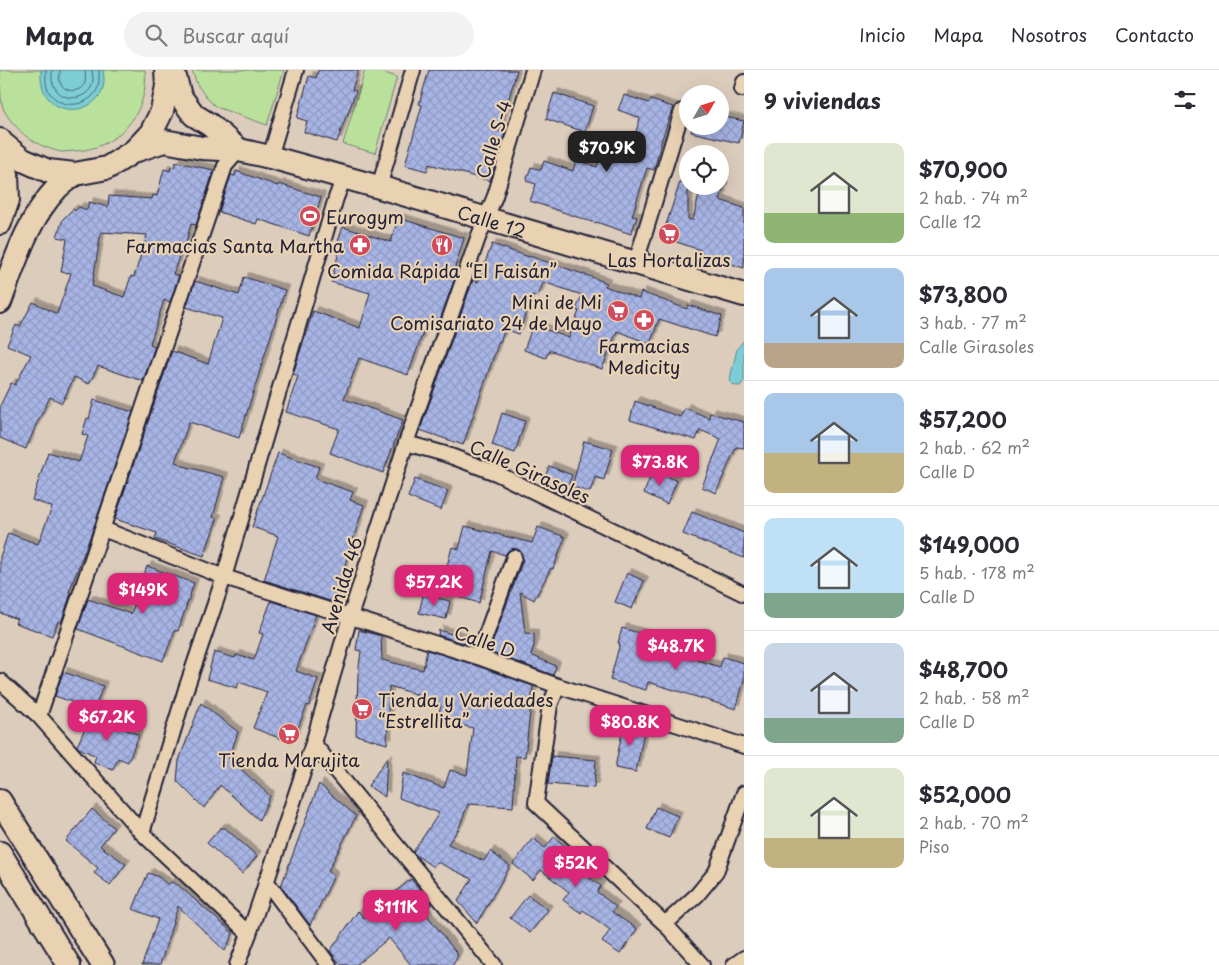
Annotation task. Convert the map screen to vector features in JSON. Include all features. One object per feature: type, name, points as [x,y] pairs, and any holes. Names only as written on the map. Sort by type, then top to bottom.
[{"type":"main road","points":[[0,140],[23,160],[48,171],[75,174],[106,168],[134,151],[151,133],[162,111],[167,86],[166,70]]},
{"type":"main road","name":"Calle 12","points":[[170,70],[180,96],[194,115],[210,125],[238,150]]},
{"type":"main road","name":"Calle 12","points":[[134,151],[164,141],[202,148],[238,150],[270,157],[379,186],[744,295]]},
{"type":"main road","points":[[0,156],[7,174],[8,200],[0,223]]},
{"type":"main road","points":[[0,302],[25,236],[57,188],[75,174]]},
{"type":"main road","points":[[0,801],[103,965]]},
{"type":"main road","points":[[0,853],[70,965]]},
{"type":"street","points":[[270,157],[296,70]]},
{"type":"street","points":[[379,186],[413,70]]},
{"type":"street","name":"Calle S-4","points":[[486,219],[496,196],[533,70]]},
{"type":"street","points":[[636,262],[679,121]]},
{"type":"street","points":[[39,716],[225,166],[238,150]]},
{"type":"street","points":[[142,833],[186,689],[224,577],[336,198],[344,177]]},
{"type":"street","name":"Avenida 46","points":[[237,965],[313,743],[350,617],[406,442],[486,219]]},
{"type":"street","name":"Calle Girasoles","points":[[406,442],[496,473],[744,594]]},
{"type":"street","name":"Calle D","points":[[103,529],[224,577],[478,657],[558,686],[744,746]]},
{"type":"street","points":[[478,657],[514,557]]},
{"type":"street","points":[[0,680],[39,716],[142,833],[249,934]]},
{"type":"street","points":[[558,686],[550,705],[536,803],[665,924],[702,965]]},
{"type":"street","points":[[313,743],[494,965]]},
{"type":"street","points":[[665,924],[697,895],[716,872],[744,792]]},
{"type":"street","points":[[266,881],[329,965]]},
{"type":"street","points":[[734,965],[744,958]]},
{"type":"green space","points":[[0,70],[145,70],[145,86],[142,101],[136,114],[116,136],[104,144],[89,149],[62,152],[31,140],[10,120],[2,103]]},
{"type":"green space","points":[[192,70],[284,70],[267,125],[216,107],[197,84]]},
{"type":"green space","points":[[365,70],[375,70],[397,77],[375,153],[343,144]]},
{"type":"water","points":[[41,70],[103,70],[103,86],[97,98],[87,106],[75,109],[62,108],[51,101],[43,88]]},
{"type":"water","points":[[744,340],[744,381],[740,386],[736,386],[731,383],[730,379],[737,349]]},
{"type":"building","points":[[318,70],[358,70],[352,90],[356,91],[337,142],[304,132],[307,121],[297,118],[309,76],[316,78]]},
{"type":"building","points":[[429,70],[517,70],[499,132],[505,133],[490,181],[429,164],[427,171],[405,165],[422,105],[419,104]]},
{"type":"building","points":[[554,93],[593,106],[585,132],[546,119]]},
{"type":"building","points":[[624,95],[649,103],[651,100],[673,107],[654,170],[647,168],[632,216],[637,217],[631,234],[530,201],[536,184],[526,181],[531,167],[541,170],[544,161],[573,171],[576,160],[597,167],[606,137],[632,145],[640,118],[618,110]]},
{"type":"building","points":[[729,118],[744,121],[739,143],[704,135],[729,135]]},
{"type":"building","points":[[176,162],[214,170],[196,225],[191,224],[185,246],[183,245],[173,274],[179,276],[170,302],[164,300],[150,344],[155,346],[143,381],[98,366],[89,384],[74,377],[62,403],[50,397],[26,449],[0,438],[0,406],[11,383],[15,385],[31,355],[7,345],[16,325],[20,327],[33,302],[57,314],[71,273],[61,272],[67,239],[57,237],[63,219],[73,209],[75,211],[79,207],[87,210],[89,202],[108,207],[109,196],[152,199],[153,195],[157,196],[164,169],[170,171],[171,167],[174,168]],"holes":[[[101,232],[147,235],[134,277],[131,276],[124,297],[92,286]]]},
{"type":"building","points":[[236,171],[278,186],[279,184],[321,197],[309,236],[258,219],[256,224],[219,212],[231,175],[235,176]]},
{"type":"building","points":[[679,185],[679,195],[688,195],[688,219],[693,220],[699,195],[721,195],[720,200],[744,208],[744,268],[699,254],[700,250],[662,237]]},
{"type":"building","points":[[398,218],[464,238],[453,274],[456,275],[438,325],[427,321],[408,375],[359,358],[344,399],[403,420],[383,473],[330,453],[339,429],[286,412],[298,376],[293,374],[313,311],[360,328],[370,293],[331,282],[340,248],[336,247],[343,227],[391,242]]},
{"type":"building","points":[[492,244],[589,276],[607,283],[605,286],[639,299],[641,292],[687,309],[688,305],[722,316],[715,337],[659,319],[650,344],[617,331],[602,369],[549,350],[546,358],[524,350],[533,325],[569,338],[579,311],[576,310],[582,295],[543,282],[538,297],[531,295],[519,334],[505,329],[499,341],[463,445],[420,430],[473,280],[478,282]]},
{"type":"building","points":[[244,277],[285,290],[239,438],[189,422],[175,462],[224,477],[213,517],[217,519],[204,556],[155,539],[157,533],[115,519],[172,351],[208,364],[222,318],[186,307],[195,281],[239,295]]},
{"type":"building","points":[[94,400],[133,412],[95,524],[69,592],[71,593],[61,623],[58,621],[52,636],[15,623],[17,619],[0,613],[0,557],[8,533],[38,544],[52,507],[32,500],[48,452],[79,462],[88,436],[82,434],[87,418],[89,419]]},
{"type":"building","points":[[635,401],[680,417],[685,408],[709,418],[710,413],[744,422],[744,448],[736,447],[716,493],[702,487],[721,439],[700,430],[696,440],[630,420]]},
{"type":"building","points":[[502,413],[525,421],[515,453],[492,445]]},
{"type":"building","points":[[584,441],[613,449],[604,480],[595,477],[590,492],[572,487]]},
{"type":"building","points":[[278,453],[319,467],[315,479],[353,492],[350,500],[364,505],[333,602],[264,580],[278,536],[252,527]]},
{"type":"building","points":[[549,466],[572,475],[564,496],[542,486]]},
{"type":"building","points":[[653,470],[677,481],[667,504],[644,493]]},
{"type":"building","points":[[415,479],[448,491],[441,510],[408,497]]},
{"type":"building","points":[[692,512],[744,533],[744,558],[683,534]]},
{"type":"building","points":[[465,526],[532,543],[538,527],[565,537],[553,569],[551,568],[534,600],[520,592],[525,633],[534,634],[534,646],[531,655],[556,666],[553,675],[489,652],[523,560],[520,551],[512,549],[505,555],[492,551],[479,603],[452,595],[460,569],[447,566],[452,547],[459,549]]},
{"type":"building","points":[[147,566],[194,583],[178,631],[175,630],[163,661],[78,629],[88,599],[131,614]]},
{"type":"building","points":[[627,573],[644,581],[632,609],[615,602]]},
{"type":"building","points":[[423,595],[450,601],[446,619],[419,613]]},
{"type":"building","points":[[271,601],[316,615],[296,671],[318,679],[309,706],[307,705],[292,743],[253,728],[267,692],[239,682],[237,688],[207,679],[214,652],[235,658],[236,655],[254,660],[263,634],[259,633]]},
{"type":"building","points":[[622,628],[660,639],[657,648],[720,667],[723,657],[744,663],[744,680],[736,709],[648,682],[646,690],[610,680]]},
{"type":"building","points":[[359,630],[381,636],[382,660],[423,670],[427,650],[533,686],[525,757],[516,756],[513,807],[468,804],[459,828],[448,844],[484,861],[490,851],[510,866],[477,923],[458,901],[472,879],[437,862],[433,867],[413,852],[439,813],[399,798],[403,773],[444,788],[450,770],[467,775],[473,728],[437,720],[441,705],[417,701],[418,695],[389,686],[387,744],[356,735],[358,675],[361,651],[356,650]]},
{"type":"building","points":[[439,630],[470,640],[469,645],[438,635]]},
{"type":"building","points":[[63,672],[103,686],[94,710],[55,696]]},
{"type":"building","points":[[201,703],[238,732],[229,758],[270,796],[259,820],[220,785],[204,808],[177,781],[179,760]]},
{"type":"building","points":[[91,715],[139,735],[128,762],[118,758],[113,770],[94,762],[96,756],[77,746]]},
{"type":"building","points":[[624,722],[645,726],[636,772],[615,768]]},
{"type":"building","points":[[552,756],[596,760],[594,788],[548,784]]},
{"type":"building","points":[[387,758],[385,797],[368,786]]},
{"type":"building","points":[[319,784],[356,816],[328,871],[334,876],[310,925],[281,886]]},
{"type":"building","points":[[656,807],[678,816],[669,838],[647,829]]},
{"type":"building","points":[[92,809],[114,828],[100,846],[126,864],[110,885],[94,873],[98,868],[66,841]]},
{"type":"building","points":[[220,828],[225,828],[257,856],[242,874],[207,843]]},
{"type":"building","points":[[554,837],[577,856],[570,864],[601,886],[597,892],[616,907],[612,912],[637,929],[620,954],[602,942],[610,930],[583,910],[581,913],[563,900],[569,892],[541,870],[533,880],[513,864],[533,838],[545,848]]},
{"type":"building","points":[[148,873],[159,877],[168,885],[171,882],[178,885],[233,933],[225,951],[178,906],[160,965],[142,965],[158,919],[133,909]]},
{"type":"building","points":[[411,879],[432,904],[424,911],[458,955],[453,965],[411,965],[389,938],[356,965],[341,965],[330,951],[358,911],[364,918]]},
{"type":"building","points":[[528,895],[548,910],[530,933],[510,918]]},
{"type":"place","name":"Eurogym","points":[[310,216]]},
{"type":"place","name":"Las Hortalizas","points":[[669,234]]},
{"type":"place","name":"Farmacias Santa Martha","points":[[360,245]]},
{"type":"place","name":"Comida Rápida “El Faisán”","points":[[442,245]]},
{"type":"place","name":"Mini de Mi Comisariato 24 de Mayo","points":[[618,311]]},
{"type":"place","name":"Farmacias Medicity","points":[[644,320]]},
{"type":"place","name":"Tienda y Variedades “Estrellita”","points":[[362,709]]},
{"type":"place","name":"Tienda Marujita","points":[[289,734]]}]
